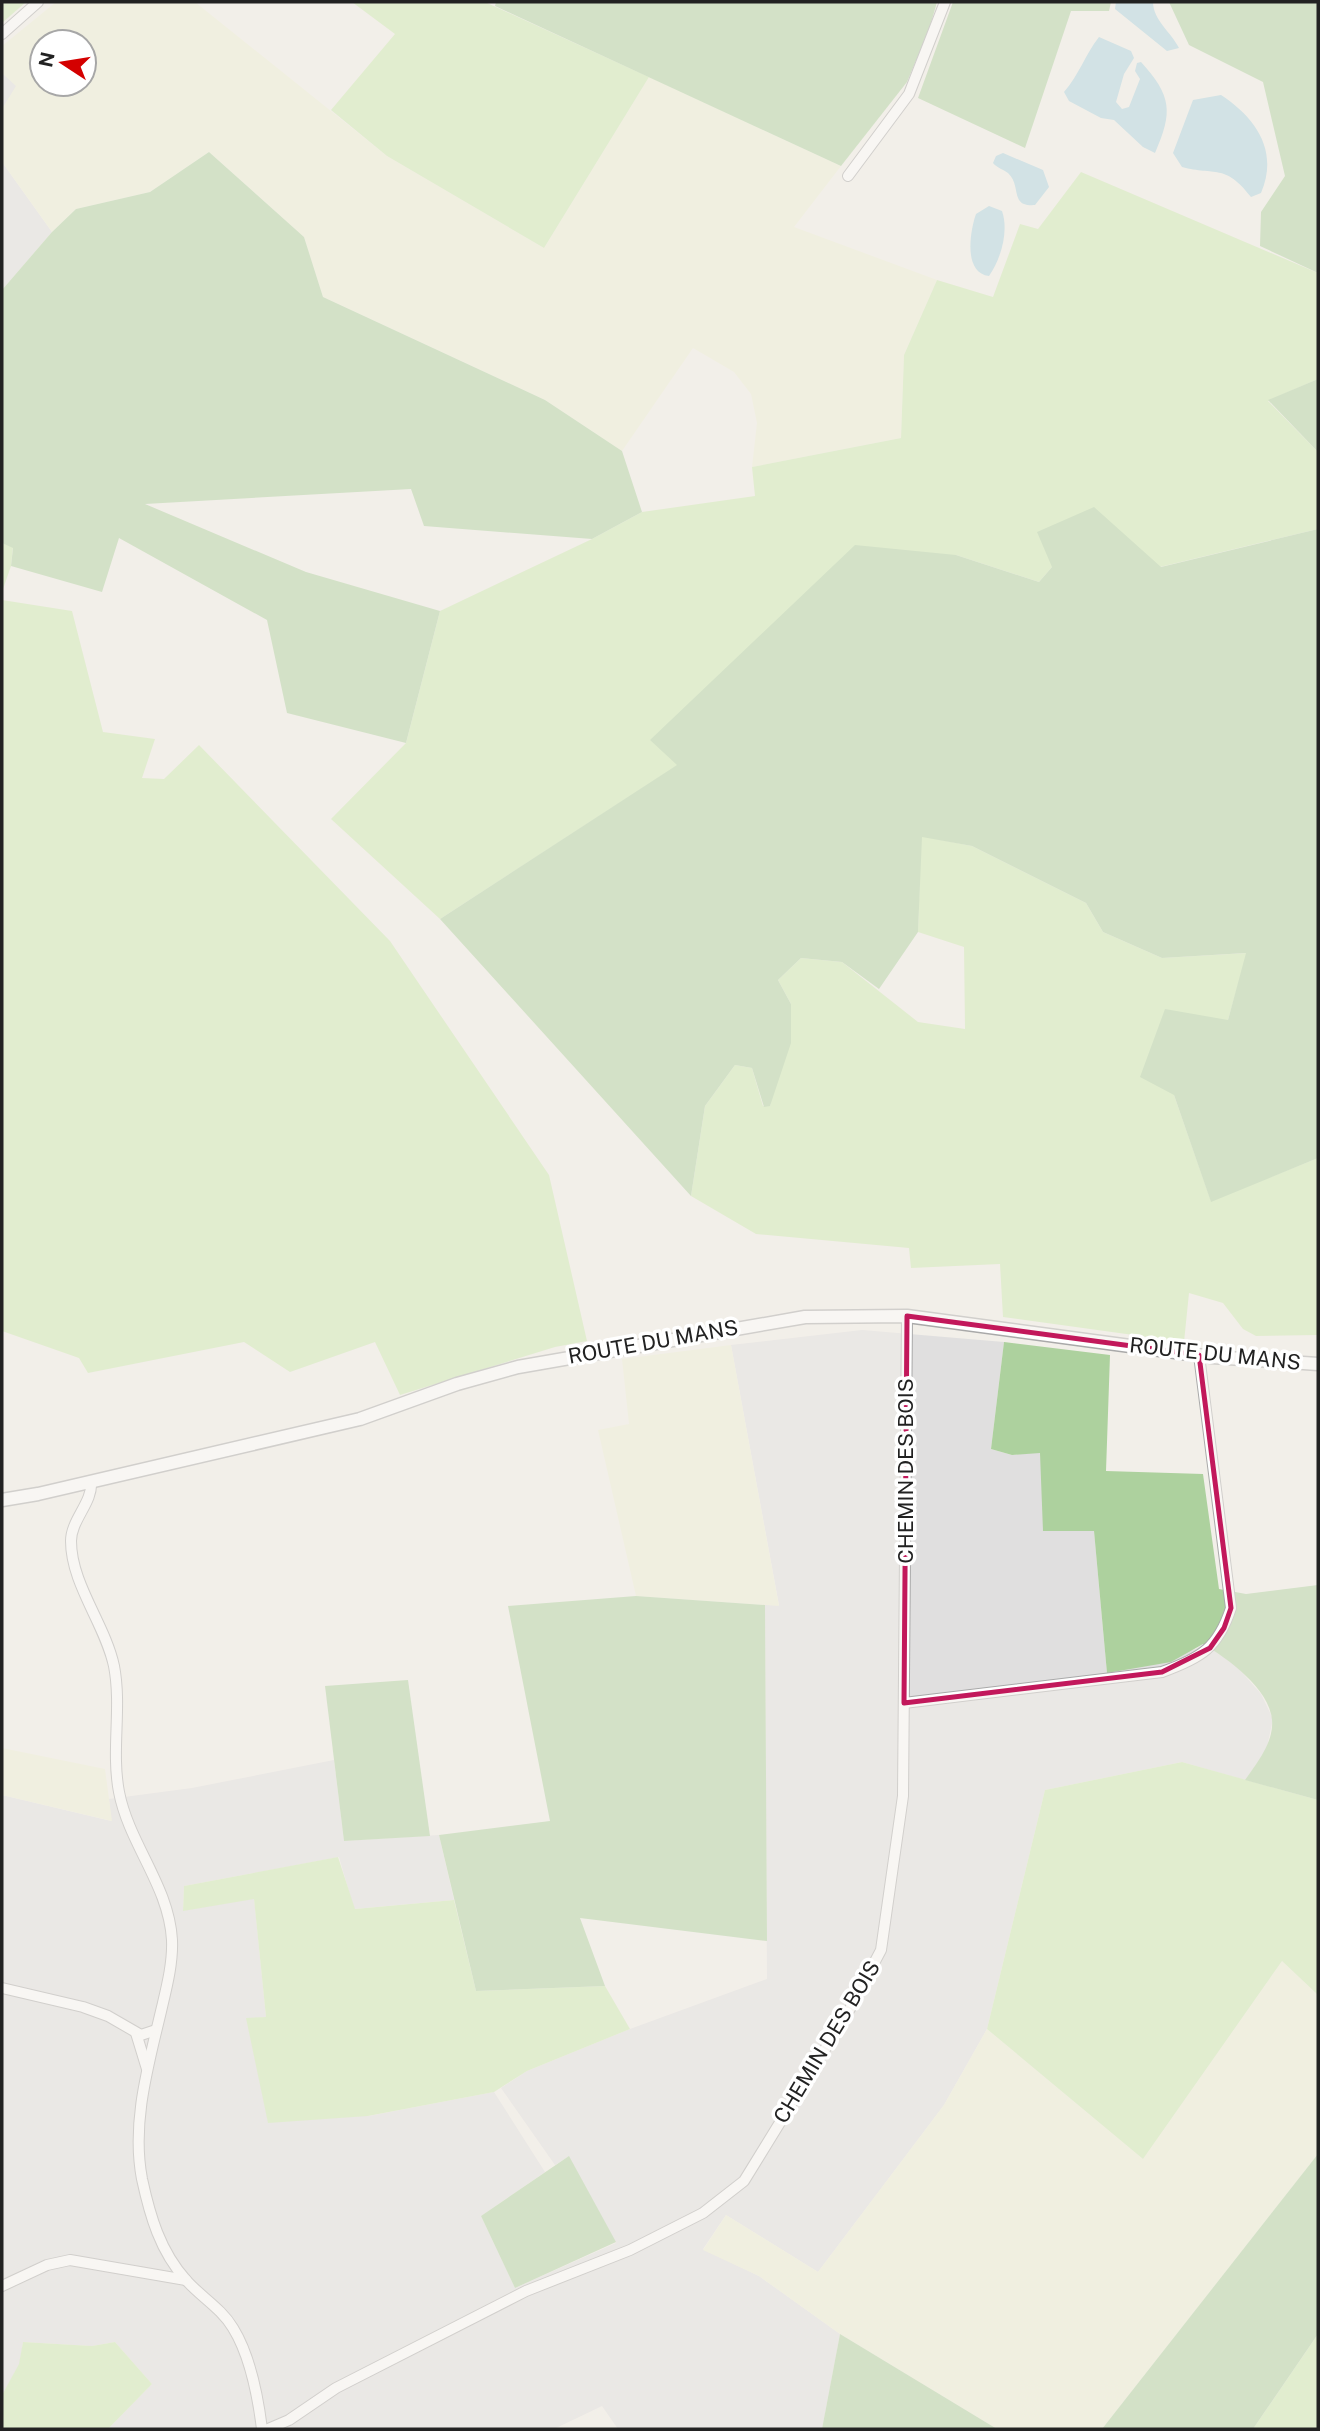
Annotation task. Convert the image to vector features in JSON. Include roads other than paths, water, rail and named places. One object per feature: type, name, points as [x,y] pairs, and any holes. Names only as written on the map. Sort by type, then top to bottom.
[{"type":"street","points":[[2,34],[38,2]]},
{"type":"street","points":[[848,176],[909,94],[945,2]]},
{"type":"street","name":"ROUTE DU MANS","points":[[2,1500],[360,1419],[457,1384],[518,1367],[792,1318],[839,1315],[907,1317],[1267,1363],[1318,1364]]},
{"type":"street","name":"CHEMIN DES BOIS","points":[[268,2429],[289,2420],[336,2388],[526,2291],[631,2250],[703,2213],[744,2180],[851,2007],[881,1950],[903,1796],[907,1317]]},
{"type":"street","points":[[904,1703],[1162,1672],[1190,1662],[1210,1648],[1224,1628],[1231,1608],[1199,1355]]},
{"type":"street","points":[[91,1482],[74,1525],[72,1553],[113,1661],[119,1707],[119,1794],[128,1821],[165,1904],[170,1924],[172,1952],[139,2119],[142,2175],[157,2232],[166,2253],[186,2280],[220,2311],[235,2330],[249,2366],[262,2429]]},
{"type":"street","points":[[2,1988],[83,2007],[108,2016],[136,2033],[148,2034],[156,2030]]},
{"type":"street","points":[[136,2033],[147,2071]]},
{"type":"street","points":[[2,2286],[47,2265],[70,2260],[186,2280]]},
{"type":"water","points":[[1116,2],[1153,2],[1156,15],[1179,48],[1167,51],[1115,9]]},
{"type":"water","points":[[1099,37],[1131,51],[1134,58],[1124,74],[1116,102],[1122,109],[1129,107],[1140,79],[1135,71],[1137,63],[1141,62],[1164,95],[1167,115],[1155,153],[1143,147],[1114,120],[1101,118],[1069,101],[1064,92]]},
{"type":"water","points":[[1221,95],[1254,125],[1265,150],[1266,178],[1261,193],[1251,197],[1242,186],[1226,175],[1182,167],[1173,153],[1193,100]]},
{"type":"water","points":[[1003,153],[1043,170],[1049,187],[1035,205],[1022,203],[1012,178],[993,163],[996,156]]},
{"type":"water","points":[[989,206],[1002,211],[1005,227],[1000,253],[989,276],[975,267],[970,250],[976,214]]}]
